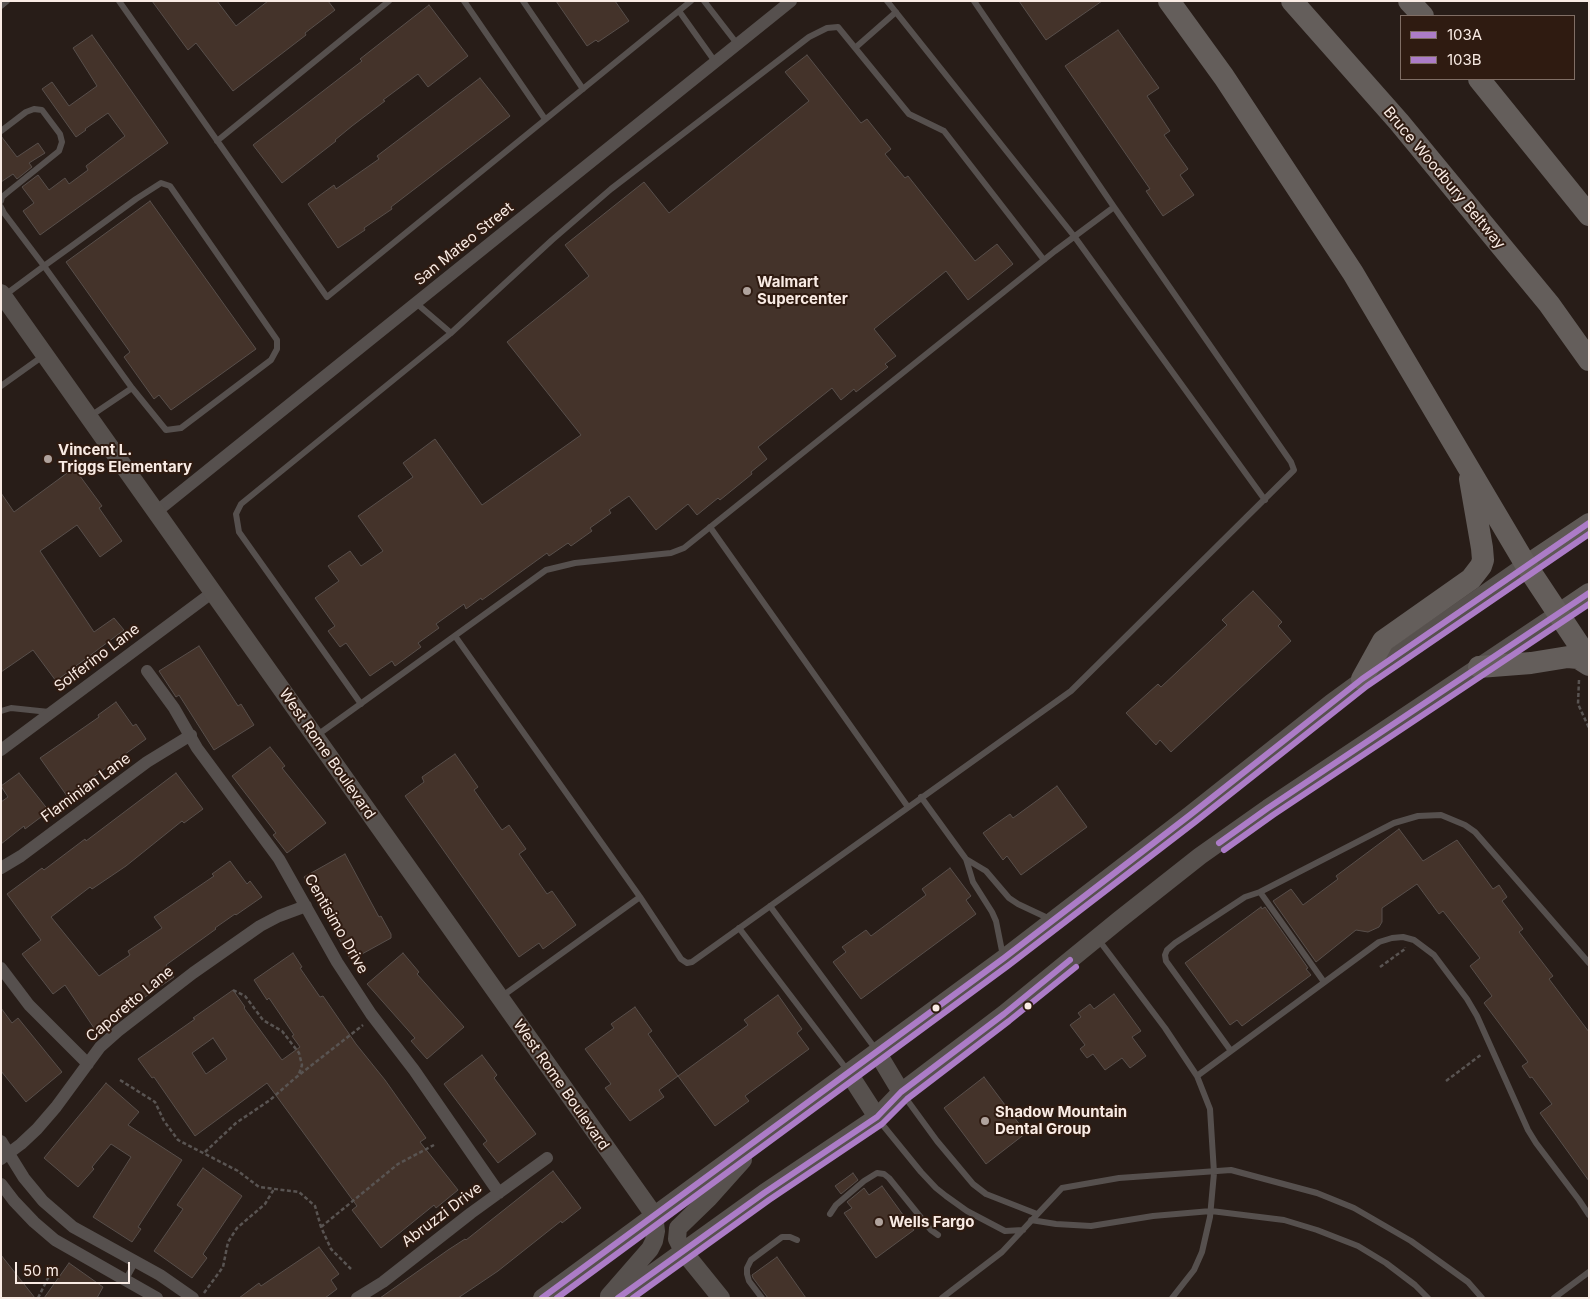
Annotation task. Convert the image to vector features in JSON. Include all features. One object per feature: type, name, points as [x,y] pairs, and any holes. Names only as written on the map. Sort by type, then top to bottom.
[{"type":"highway","points":[[1169,1],[1229,84],[1353,274],[1526,565],[1558,614],[1585,667]]},
{"type":"highway","name":"Bruce Woodbury Beltway","points":[[1292,1],[1405,129],[1549,304],[1589,360]]},
{"type":"highway","points":[[1409,1],[1422,15]]},
{"type":"highway","points":[[1480,80],[1589,215]]},
{"type":"highway","points":[[1362,679],[1383,641],[1472,579],[1481,566],[1483,560],[1482,548],[1467,465]]},
{"type":"highway","points":[[1479,667],[1531,664],[1568,657],[1578,658],[1585,667]]},
{"type":"main road","name":"West Rome Boulevard","points":[[2,294],[654,1215]]},
{"type":"main road","points":[[542,1298],[1004,958],[1184,820],[1362,679],[1589,523]]},
{"type":"main road","points":[[618,1298],[764,1193],[877,1117],[901,1092],[1004,1014],[1186,867],[1261,813],[1589,593]]},
{"type":"main road","points":[[877,1052],[901,1092]]},
{"type":"main road","points":[[848,1072],[877,1117]]},
{"type":"main road","points":[[721,1298],[683,1251],[677,1239],[678,1228],[709,1198],[765,1135]]},
{"type":"main road","points":[[608,1298],[650,1249],[656,1231],[654,1215]]},
{"type":"street","name":"San Mateo Street","points":[[156,512],[791,1]]},
{"type":"street","name":"Solferino Lane","points":[[1,750],[213,592]]},
{"type":"street","name":"Centisimo Drive","points":[[147,671],[174,708],[197,748],[279,859],[337,962],[371,1014],[420,1077],[499,1193]]},
{"type":"street","name":"Flaminian Lane","points":[[1,868],[21,856],[147,762],[190,735]]},
{"type":"street","name":"Caporetto Lane","points":[[5,1156],[37,1129],[100,1047],[118,1031],[193,973],[260,926],[279,916],[306,906]]},
{"type":"street","points":[[1,968],[29,1005],[88,1064]]},
{"type":"street","points":[[1,1141],[5,1156],[43,1201],[73,1227],[198,1296]]},
{"type":"street","name":"Abruzzi Drive","points":[[357,1298],[383,1282],[547,1158]]},
{"type":"street","points":[[1,1184],[34,1222],[55,1240],[95,1264],[126,1279],[156,1298]]},
{"type":"lane","points":[[1,6],[7,1]]},
{"type":"lane","points":[[119,1],[327,297],[691,1]]},
{"type":"lane","points":[[217,140],[389,1]]},
{"type":"lane","points":[[464,1],[545,119]]},
{"type":"lane","points":[[523,1],[583,89]]},
{"type":"lane","points":[[704,1],[738,45]]},
{"type":"lane","points":[[887,1],[1074,236],[1265,500]]},
{"type":"lane","points":[[455,636],[640,897],[681,959],[687,963],[692,962],[1071,691],[1294,470],[1291,462],[974,1]]},
{"type":"lane","points":[[678,11],[716,63]]},
{"type":"lane","points":[[855,48],[896,12]]},
{"type":"lane","points":[[361,704],[239,532],[236,514],[241,504],[451,334],[552,240],[611,189],[809,37],[827,28],[838,27],[909,114],[944,131],[1044,260]]},
{"type":"lane","points":[[1,131],[26,112],[34,109],[42,110],[60,134],[62,142],[59,151],[2,197],[1,201]]},
{"type":"lane","points":[[1,207],[44,266],[132,388],[166,430],[181,428],[271,360],[278,348],[277,340],[170,186],[161,183],[136,199],[44,266],[2,294]]},
{"type":"lane","points":[[315,737],[546,570],[575,563],[671,553],[684,548],[1074,236],[1114,207]]},
{"type":"lane","points":[[416,304],[451,334]]},
{"type":"lane","points":[[1,386],[45,354]]},
{"type":"lane","points":[[89,417],[132,388]]},
{"type":"lane","points":[[710,527],[908,807]]},
{"type":"lane","points":[[1,711],[11,708],[52,712]]},
{"type":"lane","points":[[921,797],[966,859],[986,872],[1009,898],[1053,920]]},
{"type":"lane","points":[[1231,1051],[1166,961],[1165,955],[1168,950],[1174,943],[1245,897],[1260,892],[1394,822],[1418,816],[1441,815],[1465,824],[1475,832],[1589,962]]},
{"type":"lane","points":[[966,859],[972,882],[996,921],[1004,958]]},
{"type":"lane","points":[[1260,892],[1324,982]]},
{"type":"lane","points":[[500,998],[640,897]]},
{"type":"lane","points":[[770,906],[877,1052]]},
{"type":"lane","points":[[739,928],[848,1072]]},
{"type":"lane","points":[[1197,1076],[1379,942],[1403,937],[1414,940],[1434,955],[1468,999],[1523,1120],[1536,1143],[1580,1200],[1589,1215]]},
{"type":"lane","points":[[1097,938],[1166,1028],[1197,1076],[1210,1108],[1214,1173],[1211,1210],[1202,1252],[1194,1270],[1172,1298]]},
{"type":"lane","points":[[901,1092],[937,1142],[973,1184],[986,1194],[1037,1214]]},
{"type":"lane","points":[[877,1117],[921,1172],[946,1196],[967,1211],[1006,1231],[1023,1230]]},
{"type":"lane","points":[[942,1298],[1002,1252],[1062,1188],[1119,1178],[1214,1173],[1231,1170],[1317,1193],[1354,1208],[1412,1240],[1468,1282],[1482,1298]]},
{"type":"lane","points":[[830,1214],[836,1205],[864,1181],[877,1173],[884,1174],[931,1230],[938,1235]]},
{"type":"lane","points":[[1031,1220],[1091,1226],[1153,1216],[1211,1210],[1284,1220],[1317,1230],[1358,1246],[1415,1284],[1428,1298]]},
{"type":"lane","points":[[762,1298],[749,1281],[747,1268],[751,1260],[782,1237],[790,1237],[797,1240]]},
{"type":"lane","points":[[126,1279],[136,1261]]},
{"type":"lane","points":[[1554,1298],[1589,1272]]},
{"type":"path","points":[[1585,667],[1580,682],[1578,704],[1589,728]]},
{"type":"path","points":[[234,990],[245,996],[263,1020],[282,1031],[299,1053],[302,1065],[298,1075]]},
{"type":"path","points":[[205,1152],[236,1123],[270,1100],[298,1075],[363,1025]]},
{"type":"path","points":[[1446,1081],[1491,1047]]},
{"type":"path","points":[[120,1080],[154,1102],[164,1121],[178,1140],[205,1152],[238,1171],[259,1187],[298,1192],[314,1206],[331,1249],[351,1269]]},
{"type":"path","points":[[322,1228],[398,1164],[434,1145]]},
{"type":"path","points":[[198,1296],[223,1267],[228,1242],[237,1228],[265,1204],[274,1189]]},
{"type":"path","points":[[38,1298],[52,1270]]},
{"type":"building","points":[[152,1],[217,1],[236,26],[268,1],[328,1],[335,10],[305,33],[306,35],[233,91],[196,43],[188,50]]},
{"type":"building","points":[[556,1],[615,1],[629,21],[598,42],[596,40],[587,46]]},
{"type":"building","points":[[1019,1],[1102,1],[1046,40]]},
{"type":"building","points":[[429,5],[468,56],[428,87],[418,74],[383,100],[385,101],[282,183],[253,145],[362,61],[360,59]]},
{"type":"building","points":[[1118,30],[1159,88],[1147,96],[1170,131],[1164,135],[1188,169],[1180,175],[1194,195],[1163,216],[1146,191],[1150,189],[1065,66]]},
{"type":"building","points":[[92,35],[168,143],[40,235],[23,211],[34,203],[22,187],[38,175],[49,190],[65,178],[69,184],[88,170],[86,166],[125,136],[108,113],[76,137],[42,89],[52,82],[69,106],[97,86],[73,48]]},
{"type":"building","name":"Walmart Supercenter","points":[[807,55],[861,123],[867,119],[891,149],[885,154],[905,178],[908,176],[975,261],[997,244],[1013,264],[968,300],[946,271],[874,329],[896,356],[885,364],[888,367],[856,392],[854,389],[841,400],[832,388],[758,447],[767,459],[751,472],[752,474],[720,500],[718,498],[697,515],[688,504],[656,530],[629,496],[609,510],[611,513],[590,528],[592,531],[571,546],[568,543],[549,556],[547,553],[482,600],[481,598],[466,609],[464,604],[436,624],[439,628],[418,643],[421,647],[395,666],[392,661],[370,676],[346,643],[340,647],[328,631],[335,626],[315,598],[339,581],[328,566],[350,551],[361,566],[383,551],[358,516],[413,477],[403,463],[435,439],[482,505],[581,435],[507,342],[589,276],[565,245],[644,182],[669,213],[809,101],[785,72]]},
{"type":"building","points":[[480,78],[510,116],[391,207],[392,209],[364,228],[365,230],[338,248],[308,204],[334,185],[336,189],[379,159],[377,156]]},
{"type":"building","points":[[1,136],[17,157],[38,143],[45,153],[29,163],[32,167],[17,179],[13,174],[1,182]]},
{"type":"building","points":[[150,201],[256,349],[171,410],[159,395],[154,399],[124,357],[130,352],[66,262]]},
{"type":"building","points":[[74,468],[102,506],[99,508],[122,541],[100,557],[77,525],[40,551],[94,632],[114,618],[124,630],[56,681],[33,650],[1,672],[1,493],[14,512]]},
{"type":"building","points":[[1253,591],[1282,622],[1278,626],[1291,641],[1171,752],[1160,740],[1156,745],[1126,713],[1158,684],[1161,687],[1227,625],[1222,620]]},
{"type":"building","points":[[199,646],[238,706],[241,704],[254,725],[214,750],[179,695],[176,697],[159,671]]},
{"type":"building","points":[[116,702],[133,726],[136,724],[146,739],[67,796],[40,758],[99,717],[98,715]]},
{"type":"building","points":[[270,747],[285,766],[282,768],[326,823],[287,853],[273,835],[276,833],[232,776]]},
{"type":"building","points":[[455,754],[478,787],[474,790],[502,830],[509,825],[526,849],[519,854],[547,894],[552,891],[576,925],[543,949],[539,943],[519,957],[405,796],[424,782],[422,777]]},
{"type":"building","points":[[19,773],[49,811],[25,829],[24,826],[1,844],[1,802],[8,797],[1,786]]},
{"type":"building","points":[[176,773],[203,809],[184,823],[182,821],[126,866],[92,889],[90,887],[51,917],[99,976],[130,955],[128,951],[162,928],[154,917],[214,876],[212,874],[230,861],[247,884],[250,881],[262,897],[215,928],[166,965],[174,977],[116,1017],[118,1021],[98,1034],[65,985],[53,994],[22,954],[41,940],[7,894],[42,868],[44,870],[85,839],[86,841]]},
{"type":"building","points":[[1057,786],[1087,827],[1021,875],[1007,856],[1003,860],[983,833],[1010,814],[1013,818]]},
{"type":"building","points":[[1399,829],[1423,861],[1457,840],[1493,889],[1499,885],[1507,897],[1502,901],[1523,929],[1519,932],[1553,976],[1549,979],[1589,1032],[1589,1181],[1540,1113],[1552,1104],[1522,1066],[1528,1062],[1484,1003],[1492,996],[1470,966],[1480,958],[1443,911],[1439,914],[1417,884],[1382,908],[1382,922],[1379,927],[1368,932],[1356,930],[1316,962],[1273,901],[1291,889],[1303,905],[1338,879],[1336,876]]},
{"type":"building","points":[[345,854],[379,917],[381,916],[391,934],[391,938],[351,960],[321,901],[318,902],[304,877]]},
{"type":"building","points":[[950,868],[971,896],[966,900],[976,914],[861,999],[833,962],[846,952],[842,947],[866,930],[871,936],[926,895],[922,889]]},
{"type":"building","points":[[1261,907],[1262,909],[1265,907],[1311,975],[1242,1026],[1237,1020],[1230,1025],[1185,963]]},
{"type":"building","points":[[293,953],[302,967],[300,968],[320,997],[323,996],[426,1138],[420,1142],[458,1190],[436,1208],[434,1205],[381,1248],[352,1210],[357,1206],[267,1083],[195,1136],[154,1077],[152,1078],[138,1059],[233,990],[282,1060],[300,1047],[269,998],[267,1000],[254,980]],"holes":[[[213,1038],[227,1059],[206,1074],[192,1053]]]},
{"type":"building","points":[[403,953],[419,972],[417,974],[464,1027],[427,1059],[411,1041],[415,1038],[367,984]]},
{"type":"building","points":[[1114,994],[1141,1031],[1132,1037],[1146,1056],[1130,1068],[1122,1058],[1105,1070],[1093,1054],[1087,1058],[1080,1049],[1085,1045],[1070,1025],[1081,1017],[1078,1013],[1090,1004],[1094,1009]]},
{"type":"building","points":[[778,995],[802,1029],[797,1033],[809,1049],[745,1096],[749,1101],[715,1126],[678,1076],[748,1025],[744,1020]]},
{"type":"building","points":[[635,1007],[652,1031],[648,1034],[678,1076],[659,1090],[664,1097],[630,1121],[605,1088],[611,1084],[585,1049],[614,1028],[611,1024]]},
{"type":"building","points":[[1,1008],[12,1023],[18,1018],[62,1072],[26,1102],[1,1071]]},
{"type":"building","points":[[482,1055],[497,1075],[494,1078],[536,1134],[498,1163],[483,1144],[487,1141],[444,1084]]},
{"type":"building","name":"Shadow Mountain Dental Group","points":[[984,1077],[1026,1133],[986,1164],[944,1108]]},
{"type":"building","points":[[106,1083],[139,1112],[128,1125],[182,1160],[138,1227],[141,1229],[132,1242],[93,1217],[131,1157],[111,1144],[92,1167],[94,1169],[78,1187],[44,1158]]},
{"type":"building","points":[[203,1168],[242,1196],[203,1254],[207,1258],[192,1278],[154,1251],[183,1209],[177,1205]]},
{"type":"building","points":[[553,1171],[581,1208],[562,1223],[561,1221],[498,1271],[458,1298],[380,1298],[448,1250],[466,1240]]},
{"type":"building","points":[[853,1173],[858,1180],[841,1194],[835,1186]]},
{"type":"building","name":"Wells Fargo","points":[[882,1186],[914,1230],[876,1258],[844,1213],[852,1208],[847,1202],[864,1188],[869,1195]]},
{"type":"building","points":[[319,1247],[339,1274],[331,1280],[337,1289],[325,1298],[239,1298],[259,1283],[261,1286]]},
{"type":"building","points":[[1,1255],[35,1298],[1,1298]]},
{"type":"building","points":[[777,1257],[806,1298],[768,1298],[753,1278],[752,1275]]},
{"type":"building","points":[[69,1263],[103,1287],[97,1298],[44,1298]]},
{"type":"transit line","name":"103A","points":[[542,1298],[1004,958],[1190,815],[1362,679],[1589,523]]},
{"type":"transit line","name":"103B","points":[[557,1298],[1009,965],[1195,822],[1367,686],[1589,534]]},
{"type":"transit line","name":"103A","points":[[1219,843],[1268,808],[1589,593]]},
{"type":"transit line","name":"103B","points":[[1224,850],[1273,815],[1589,604]]},
{"type":"transit line","name":"103A","points":[[618,1298],[764,1193],[877,1117],[901,1092],[1004,1014],[1070,960]]},
{"type":"transit line","name":"103B","points":[[633,1298],[769,1200],[882,1124],[907,1099],[1076,967]]},
{"type":"place","name":"Walmart Supercenter","points":[[747,291]]},
{"type":"place","name":"Vincent L. Triggs Elementary","points":[[48,459]]},
{"type":"place","name":"Shadow Mountain Dental Group","points":[[985,1121]]},
{"type":"place","name":"Wells Fargo","points":[[879,1222]]}]
